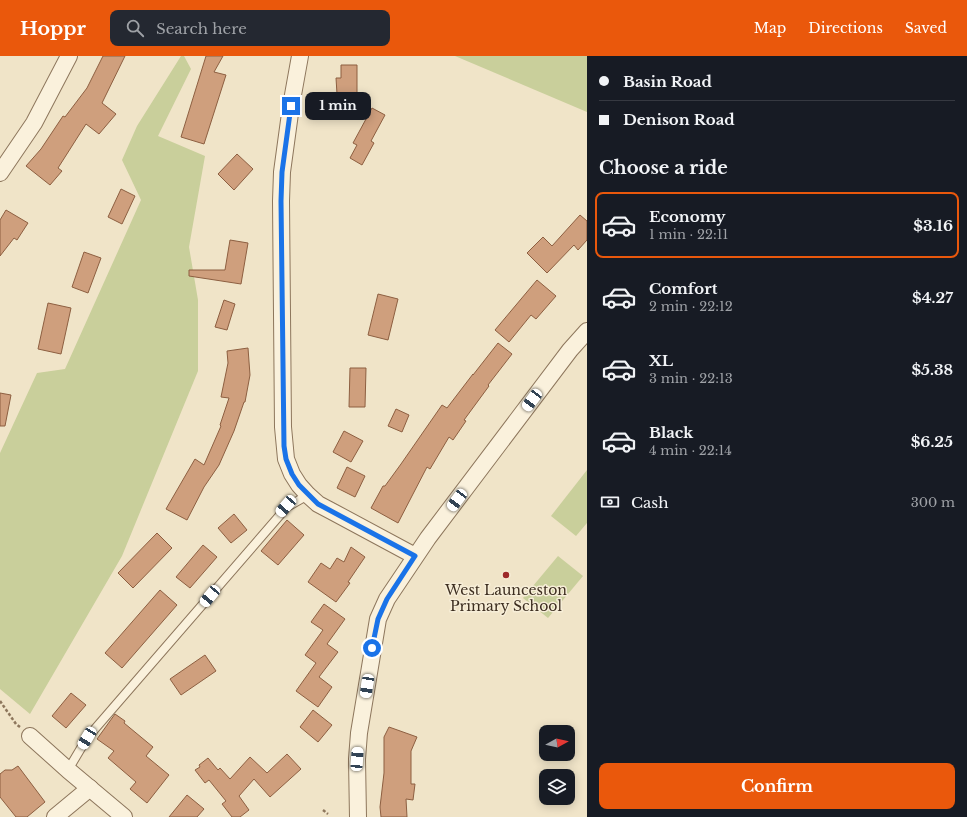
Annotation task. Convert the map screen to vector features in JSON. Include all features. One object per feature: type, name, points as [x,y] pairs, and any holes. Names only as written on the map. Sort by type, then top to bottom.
[{"type":"street","points":[[0,174],[34,123],[69,56]]},
{"type":"street","points":[[300,56],[291,106],[282,172],[283,427],[286,459],[292,474],[299,485],[318,504],[415,556]]},
{"type":"street","points":[[358,817],[357,759],[359,733],[378,619],[387,599],[415,556],[570,350],[587,330]]},
{"type":"street","points":[[30,736],[124,817]]},
{"type":"street","points":[[55,817],[90,788]]},
{"type":"lane","points":[[68,770],[87,738],[286,506],[308,495]]},
{"type":"path","points":[[0,700],[16,724],[30,736]]},
{"type":"path","points":[[322,810],[328,814]]},
{"type":"green space","points":[[181,56],[184,56],[191,69],[158,136],[205,156],[189,247],[198,300],[198,371],[122,556],[30,714],[0,689],[0,453],[37,373],[65,369],[141,200],[122,160],[137,126]]},
{"type":"green space","points":[[455,56],[587,56],[587,112]]},
{"type":"green space","points":[[587,470],[587,523],[576,536],[551,516]]},
{"type":"green space","points":[[558,556],[583,576],[548,618],[523,598]]},
{"type":"building","points":[[103,56],[125,56],[102,103],[116,114],[99,134],[86,124],[58,168],[62,171],[50,185],[26,166],[41,149],[63,116],[65,117],[87,88]]},
{"type":"building","points":[[206,56],[223,56],[214,72],[226,75],[204,144],[181,137]]},
{"type":"building","points":[[341,65],[357,65],[357,94],[337,94],[336,78],[341,78]]},
{"type":"building","points":[[372,108],[385,115],[371,141],[374,143],[362,165],[350,158],[357,145],[353,143]]},
{"type":"building","points":[[237,154],[253,169],[234,190],[218,174]]},
{"type":"building","points":[[121,189],[135,196],[122,224],[108,217]]},
{"type":"building","points":[[6,210],[28,223],[17,240],[14,238],[0,256],[0,220]]},
{"type":"building","points":[[580,215],[587,221],[587,240],[578,250],[574,245],[547,273],[527,253],[543,237],[552,246]]},
{"type":"building","points":[[230,240],[248,243],[241,284],[189,276],[189,270],[225,270]]},
{"type":"building","points":[[84,252],[101,258],[88,293],[72,287]]},
{"type":"building","points":[[537,280],[556,296],[536,319],[531,315],[509,342],[495,330]]},
{"type":"building","points":[[378,294],[398,299],[388,340],[368,335]]},
{"type":"building","points":[[224,300],[235,304],[227,330],[215,327]]},
{"type":"building","points":[[48,303],[71,308],[61,354],[38,349]]},
{"type":"building","points":[[498,343],[512,354],[488,385],[489,386],[464,420],[466,421],[453,440],[449,437],[430,469],[427,467],[398,523],[371,508],[383,486],[385,486],[442,405],[447,408]]},
{"type":"building","points":[[248,348],[250,375],[245,402],[219,465],[204,487],[187,520],[166,509],[195,459],[204,465],[221,426],[220,425],[229,398],[221,397],[228,363],[227,351]]},
{"type":"building","points":[[350,368],[366,368],[365,407],[349,407]]},
{"type":"building","points":[[0,393],[11,395],[5,426],[0,426]]},
{"type":"building","points":[[396,409],[409,415],[402,432],[388,426]]},
{"type":"building","points":[[344,431],[363,441],[351,462],[333,452]]},
{"type":"building","points":[[347,467],[365,476],[355,497],[337,488]]},
{"type":"building","points":[[234,514],[247,530],[231,543],[218,528]]},
{"type":"building","points":[[287,520],[304,535],[278,565],[261,551]]},
{"type":"building","points":[[157,533],[172,548],[133,588],[118,573]]},
{"type":"building","points":[[203,545],[217,557],[190,588],[176,577]]},
{"type":"building","points":[[351,547],[365,557],[348,582],[350,583],[336,602],[308,582],[321,563],[330,569],[337,558],[344,562]]},
{"type":"building","points":[[160,590],[177,605],[122,668],[105,653]]},
{"type":"building","points":[[324,604],[345,619],[327,644],[338,652],[319,677],[332,687],[318,707],[296,691],[316,663],[305,655],[323,630],[311,622]]},
{"type":"building","points":[[205,655],[216,671],[181,695],[170,679]]},
{"type":"building","points":[[71,693],[86,705],[66,728],[52,716]]},
{"type":"building","points":[[313,710],[332,725],[318,742],[300,727]]},
{"type":"building","points":[[115,714],[125,721],[124,723],[153,747],[146,756],[169,775],[147,803],[130,789],[136,782],[108,758],[114,751],[97,739]]},
{"type":"building","points":[[389,727],[417,737],[411,751],[411,784],[415,784],[413,800],[406,799],[407,817],[381,817],[380,807],[384,773],[384,737]]},
{"type":"building","points":[[287,754],[301,769],[270,797],[254,779],[239,796],[249,810],[240,817],[232,817],[222,804],[226,801],[209,780],[205,783],[195,770],[208,758],[218,770],[220,768],[230,779],[250,757],[267,773]]},
{"type":"building","points":[[18,766],[45,802],[27,817],[16,817],[0,797],[0,774],[5,770],[12,770]]},
{"type":"building","points":[[187,795],[204,809],[197,817],[169,817]]},
{"type":"place","name":"West Launceston Primary School","points":[[506,575]]},
{"type":"route","points":[[291,106],[284,149],[281,201],[284,446],[286,459],[292,474],[299,485],[318,504],[397,548],[415,556],[387,599],[378,619],[372,648]]}]
